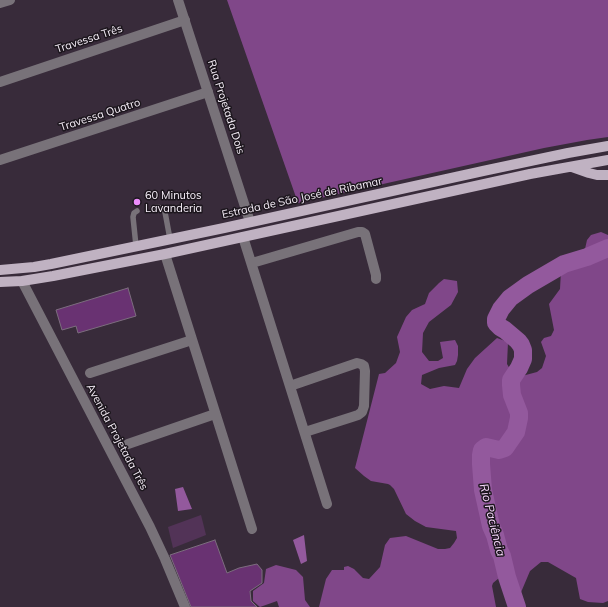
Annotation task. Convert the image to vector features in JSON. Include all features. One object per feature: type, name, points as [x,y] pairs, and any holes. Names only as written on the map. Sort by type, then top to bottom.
[{"type":"main road","name":"Estrada de São José de Ribamar","points":[[0,270],[34,267],[568,153],[608,146]]},
{"type":"main road","points":[[0,282],[22,281],[53,276],[165,254],[530,174],[608,160]]},
{"type":"main road","points":[[570,167],[594,174],[608,175]]},
{"type":"street","points":[[0,3],[10,0]]},
{"type":"street","name":"Rua Projetada Dois","points":[[178,0],[250,222]]},
{"type":"street","name":"Travessa Três","points":[[0,82],[185,20]]},
{"type":"street","name":"Travessa Quatro","points":[[0,160],[208,92]]},
{"type":"street","points":[[252,263],[362,232],[365,234],[376,279]]},
{"type":"street","points":[[244,237],[327,504]]},
{"type":"street","points":[[165,254],[252,529]]},
{"type":"street","name":"Avenida Projetada Três","points":[[22,281],[150,527],[185,607]]},
{"type":"street","points":[[90,373],[192,340]]},
{"type":"street","points":[[290,386],[357,364],[364,366],[364,406],[362,412],[358,415],[305,432]]},
{"type":"street","points":[[128,444],[215,414]]},
{"type":"lane","points":[[153,208],[158,207],[165,212],[170,239]]},
{"type":"lane","points":[[136,246],[133,217],[134,213],[137,211]]},
{"type":"shaded area","points":[[227,0],[608,0],[608,137],[544,148],[298,203]]},
{"type":"shaded area","points":[[601,232],[608,235],[608,601],[603,603],[588,602],[580,599],[576,578],[548,562],[541,562],[530,571],[519,597],[499,578],[493,583],[492,586],[496,607],[319,607],[326,579],[332,570],[344,570],[344,567],[348,566],[354,569],[363,578],[369,579],[380,567],[385,545],[390,538],[406,536],[438,549],[445,549],[450,548],[457,538],[456,531],[426,527],[415,521],[406,514],[394,489],[390,485],[371,481],[355,468],[379,374],[385,373],[396,363],[400,352],[397,337],[406,317],[412,310],[425,304],[429,293],[444,279],[457,281],[458,292],[451,305],[429,322],[423,333],[422,352],[429,361],[438,361],[443,358],[440,342],[455,340],[458,346],[458,355],[455,365],[439,368],[422,375],[421,384],[430,389],[444,386],[459,388],[467,369],[475,358],[497,338],[508,342],[507,364],[513,374],[522,376],[537,372],[542,368],[546,356],[541,342],[544,338],[551,336],[554,330],[549,304],[560,289],[561,271],[568,264],[583,258],[587,240],[591,235]]},
{"type":"shaded area","points":[[183,487],[192,509],[178,511],[175,489]]},
{"type":"shaded area","points":[[201,515],[206,535],[173,548],[168,527]]},
{"type":"shaded area","points":[[304,535],[307,561],[301,564],[293,540]]},
{"type":"shaded area","points":[[276,565],[296,570],[303,577],[305,600],[310,607],[279,607],[277,601],[260,607],[253,601],[253,591],[264,583],[266,569]]},
{"type":"building","points":[[128,288],[136,316],[78,333],[76,326],[62,330],[56,310]]},
{"type":"building","points":[[215,540],[227,573],[239,568],[257,564],[262,570],[262,583],[250,591],[251,601],[257,607],[191,607],[170,555]]},
{"type":"waterway","name":"Rio Paciência","points":[[517,607],[502,556],[491,526],[483,490],[481,464],[482,450],[486,447],[499,450],[505,448],[516,432],[519,418],[519,413],[512,395],[511,380],[523,359],[523,350],[518,341],[496,323],[496,319],[501,309],[510,298],[528,285],[564,264],[587,257],[608,248]]},
{"type":"place","name":"60 Minutos Lavanderia","points":[[137,202]]}]
